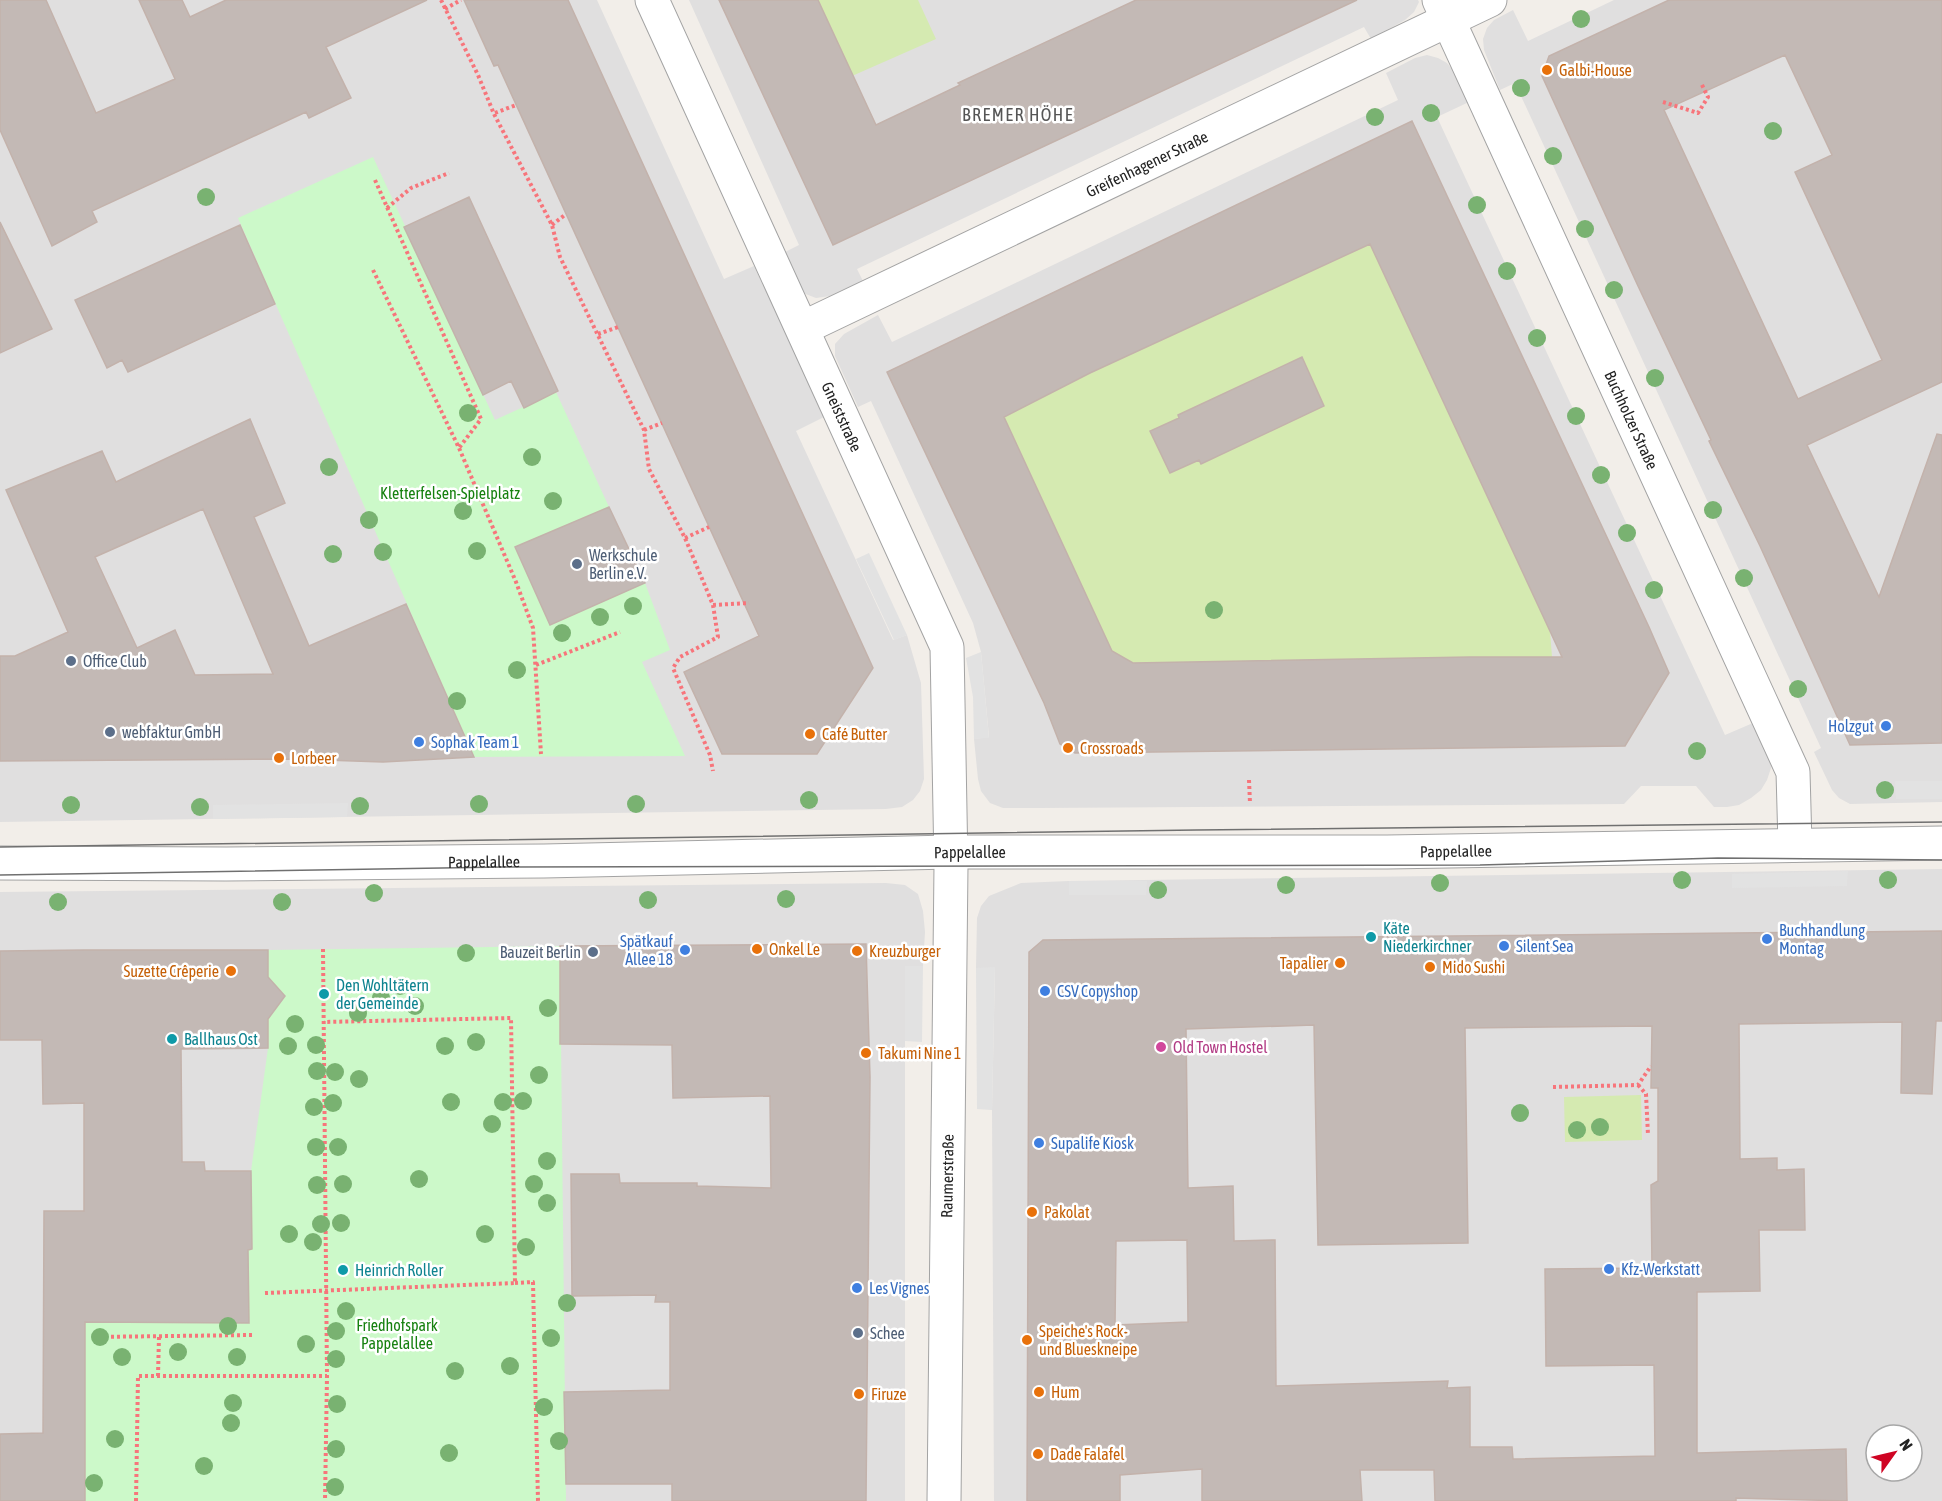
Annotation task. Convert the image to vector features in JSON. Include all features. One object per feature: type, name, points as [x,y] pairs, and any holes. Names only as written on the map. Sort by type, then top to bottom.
[{"type":"street","name":"Gneiststraße","points":[[652,0],[947,647],[950,852]]},
{"type":"street","name":"Greifenhagener Straße","points":[[803,328],[1444,10],[1490,0]]},
{"type":"street","name":"Buchholzer Straße","points":[[1444,10],[1793,772],[1795,845]]},
{"type":"street","name":"Pappelallee","points":[[0,862],[226,864],[522,861],[950,852],[1398,852],[1942,843]]},
{"type":"street","name":"Raumerstraße","points":[[944,1501],[950,852]]},
{"type":"path","points":[[441,0],[478,75],[494,114],[552,225],[560,257],[644,430],[649,469],[685,538],[713,605],[718,637],[680,657],[673,668],[710,755],[713,771]]},
{"type":"path","points":[[445,9],[461,0]]},
{"type":"path","points":[[1663,102],[1698,113],[1708,97],[1701,83]]},
{"type":"path","points":[[494,114],[516,105]]},
{"type":"path","points":[[387,208],[411,188],[448,173]]},
{"type":"path","points":[[375,180],[482,419],[459,448]]},
{"type":"path","points":[[552,225],[566,214]]},
{"type":"path","points":[[373,270],[459,448],[533,628],[541,754]]},
{"type":"path","points":[[598,334],[618,327]]},
{"type":"path","points":[[644,430],[662,423]]},
{"type":"path","points":[[685,538],[709,527]]},
{"type":"path","points":[[713,605],[749,603]]},
{"type":"path","points":[[536,665],[620,632]]},
{"type":"path","points":[[1249,780],[1250,803]]},
{"type":"path","points":[[323,949],[327,1376],[325,1501]]},
{"type":"path","points":[[324,1023],[511,1018],[515,1283]]},
{"type":"path","points":[[1638,1085],[1651,1066]]},
{"type":"path","points":[[1553,1087],[1638,1085],[1646,1094],[1648,1135]]},
{"type":"path","points":[[265,1293],[533,1282],[538,1501]]},
{"type":"path","points":[[93,1337],[252,1335]]},
{"type":"path","points":[[158,1376],[159,1336]]},
{"type":"path","points":[[136,1501],[138,1376],[327,1376]]},
{"type":"shaded area","points":[[0,0],[597,0],[724,279],[754,266],[826,416],[796,431],[893,640],[907,635],[921,683],[924,779],[920,791],[913,800],[902,807],[886,809],[0,822]]},
{"type":"shaded area","points":[[689,0],[1418,0],[1419,2],[1414,12],[1405,20],[1371,39],[1364,27],[857,269],[863,281],[830,296],[816,298],[803,293],[785,252],[799,245]]},
{"type":"shaded area","points":[[1614,0],[1942,0],[1942,802],[1850,804],[1839,798],[1832,790],[1814,752],[1821,748],[1515,83],[1500,90],[1484,50],[1483,39],[1487,28],[1494,20],[1513,10],[1528,41]]},
{"type":"shaded area","points":[[1427,55],[1447,63],[1455,73],[1469,102],[1437,117],[1725,735],[1753,723],[1770,755],[1771,768],[1767,780],[1761,790],[1751,798],[1739,805],[1727,807],[1714,807],[1696,786],[1641,786],[1624,804],[1003,808],[990,803],[981,791],[978,779],[974,739],[989,737],[981,652],[973,623],[871,401],[858,407],[835,356],[835,344],[844,334],[878,315],[892,342],[1398,100],[1386,73],[1415,58]]},
{"type":"shaded area","points":[[869,553],[907,635],[894,640],[856,559]]},
{"type":"shaded area","points":[[981,652],[989,738],[974,739],[973,697],[966,658]]},
{"type":"shaded area","points":[[1895,781],[1942,781],[1942,799],[1896,799]]},
{"type":"shaded area","points":[[348,803],[347,817],[213,819],[213,805]]},
{"type":"shaded area","points":[[1942,869],[1942,1501],[994,1501],[992,1110],[995,968],[976,968],[977,918],[981,906],[989,896],[1021,883]]},
{"type":"shaded area","points":[[1848,871],[1847,886],[1732,888],[1732,874]]},
{"type":"shaded area","points":[[1069,881],[1147,881],[1146,895],[1069,895]]},
{"type":"shaded area","points":[[886,883],[905,885],[918,894],[923,911],[925,932],[923,966],[905,967],[905,1501],[0,1501],[0,892]]},
{"type":"shaded area","points":[[905,966],[923,966],[922,1042],[905,1041]]},
{"type":"shaded area","points":[[995,967],[992,1110],[977,1109],[976,968]]},
{"type":"green space","points":[[818,0],[918,0],[936,39],[852,76]]},
{"type":"green space","name":"Kletterfelsen-Spielplatz","points":[[373,157],[495,420],[556,392],[609,507],[516,548],[645,583],[670,650],[642,662],[685,756],[474,757],[238,218]]},
{"type":"green space","points":[[1370,244],[1550,631],[1552,657],[1133,663],[1112,651],[1004,417],[1090,373]]},
{"type":"green space","name":"Friedhofspark Pappelallee","points":[[560,946],[566,1501],[85,1501],[84,1248],[252,1249],[251,1171],[268,1048],[268,1011],[276,1009],[281,999],[278,988],[268,980],[268,950]]},
{"type":"green space","points":[[1641,1095],[1642,1140],[1565,1142],[1564,1097]]},
{"type":"building","points":[[0,0],[46,0],[96,113],[175,79],[139,0],[182,0],[190,17],[226,0],[427,0],[326,47],[351,98],[309,118],[306,112],[92,211],[97,222],[52,246],[0,130]]},
{"type":"building","points":[[464,0],[568,0],[873,668],[817,754],[722,754],[684,672],[759,636],[498,65],[494,66]]},
{"type":"building","points":[[719,0],[818,0],[876,125],[960,85],[958,83],[1136,0],[1357,0],[833,245]]},
{"type":"building","points":[[1669,0],[1942,0],[1942,382],[1807,445],[1879,597],[1937,434],[1942,435],[1942,743],[1850,745],[1542,76],[1549,56]],"holes":[[[1785,55],[1832,155],[1795,172],[1882,360],[1798,399],[1664,110]]]},
{"type":"building","points":[[1412,121],[1669,673],[1625,746],[1075,753],[1060,744],[1044,703],[887,372]],"holes":[[[1370,244],[1562,657],[1133,663],[1112,651],[1004,417],[1090,373]]]},
{"type":"building","points":[[469,197],[558,391],[524,408],[511,381],[483,395],[404,227]]},
{"type":"building","points":[[0,222],[52,329],[0,353]]},
{"type":"building","points":[[240,225],[275,304],[128,372],[122,360],[107,368],[75,300]]},
{"type":"building","points":[[1302,357],[1324,406],[1201,464],[1199,460],[1170,473],[1150,431],[1179,418],[1178,415]]},
{"type":"building","points":[[250,419],[285,503],[254,517],[309,646],[406,604],[474,757],[383,762],[294,759],[0,761],[0,656],[15,656],[68,632],[6,490],[102,451],[116,482]],"holes":[[[203,509],[273,674],[195,675],[175,630],[137,648],[95,557]]]},
{"type":"building","points":[[609,507],[645,583],[550,625],[515,547]]},
{"type":"building","points":[[1942,931],[1942,1021],[1936,1021],[1932,1094],[1901,1093],[1902,1022],[1739,1024],[1740,1159],[1777,1158],[1777,1170],[1804,1169],[1805,1230],[1759,1230],[1760,1291],[1697,1292],[1697,1453],[1846,1449],[1847,1501],[1736,1498],[1736,1501],[1435,1501],[1434,1470],[1360,1470],[1362,1501],[1202,1501],[1202,1469],[1120,1475],[1120,1501],[1027,1501],[1029,952],[1043,940]],"holes":[[[1314,1025],[1318,1245],[1468,1243],[1465,1028],[1652,1026],[1651,1088],[1658,1088],[1658,1181],[1651,1185],[1652,1268],[1545,1269],[1546,1366],[1654,1365],[1655,1456],[1513,1459],[1512,1447],[1470,1447],[1470,1387],[1447,1388],[1448,1381],[1276,1386],[1275,1240],[1234,1241],[1233,1186],[1188,1188],[1186,1029]],[[1187,1240],[1188,1322],[1115,1325],[1116,1241]]]},
{"type":"building","points":[[866,944],[870,1077],[866,1501],[672,1501],[672,1484],[566,1484],[564,1392],[670,1390],[670,1302],[655,1302],[656,1295],[572,1296],[571,1174],[619,1174],[620,1183],[697,1183],[697,1186],[771,1188],[770,1096],[673,1098],[672,1045],[560,1044],[560,946]]},
{"type":"building","points":[[268,950],[268,977],[285,996],[268,1019],[268,1048],[181,1049],[182,1162],[204,1162],[205,1171],[251,1171],[252,1249],[248,1250],[249,1323],[85,1322],[85,1501],[0,1501],[0,1434],[43,1433],[44,1211],[84,1211],[84,1103],[43,1104],[42,1040],[0,1040],[0,951]]},
{"type":"tram line","points":[[0,847],[1942,822]]},
{"type":"tram line","points":[[0,875],[504,867],[1480,865],[1718,858],[1942,860]]},
{"type":"place","name":"Galbi-House","points":[[1547,70]]},
{"type":"place","name":"Werkschule Berlin e.V.","points":[[577,564]]},
{"type":"place","name":"Office Club","points":[[71,661]]},
{"type":"place","name":"Holzgut","points":[[1886,726]]},
{"type":"place","name":"webfaktur GmbH","points":[[110,732]]},
{"type":"place","name":"Café Butter","points":[[810,734]]},
{"type":"place","name":"Sophak Team 1","points":[[419,742]]},
{"type":"place","name":"Crossroads","points":[[1068,748]]},
{"type":"place","name":"Lorbeer","points":[[279,758]]},
{"type":"place","name":"Käte Niederkirchner","points":[[1371,937]]},
{"type":"place","name":"Buchhandlung Montag","points":[[1767,939]]},
{"type":"place","name":"Silent Sea","points":[[1504,946]]},
{"type":"place","name":"Onkel Le","points":[[757,949]]},
{"type":"place","name":"Spätkauf Allee 18","points":[[685,950]]},
{"type":"place","name":"Kreuzburger","points":[[857,951]]},
{"type":"place","name":"Bauzeit Berlin","points":[[593,952]]},
{"type":"place","name":"Tapalier","points":[[1340,963]]},
{"type":"place","name":"Mido Sushi","points":[[1430,967]]},
{"type":"place","name":"Suzette Crêperie","points":[[231,971]]},
{"type":"place","name":"CSV Copyshop","points":[[1045,991]]},
{"type":"place","name":"Den Wohltätern der Gemeinde","points":[[324,994]]},
{"type":"place","name":"Ballhaus Ost","points":[[172,1039]]},
{"type":"place","name":"Old Town Hostel","points":[[1161,1047]]},
{"type":"place","name":"Takumi Nine 1","points":[[866,1053]]},
{"type":"place","name":"Supalife Kiosk","points":[[1039,1143]]},
{"type":"place","name":"Pakolat","points":[[1032,1212]]},
{"type":"place","name":"Kfz-Werkstatt","points":[[1609,1269]]},
{"type":"place","name":"Heinrich Roller","points":[[343,1270]]},
{"type":"place","name":"Les Vignes","points":[[857,1288]]},
{"type":"place","name":"Schee","points":[[858,1333]]},
{"type":"place","name":"Speiche's Rock- und Blueskneipe","points":[[1027,1340]]},
{"type":"place","name":"Hum","points":[[1039,1392]]},
{"type":"place","name":"Firuze","points":[[859,1394]]},
{"type":"place","name":"Dade Falafel","points":[[1038,1454]]},
{"type":"district","name":"BREMER HÖHE","points":[[1018,115]]}]
